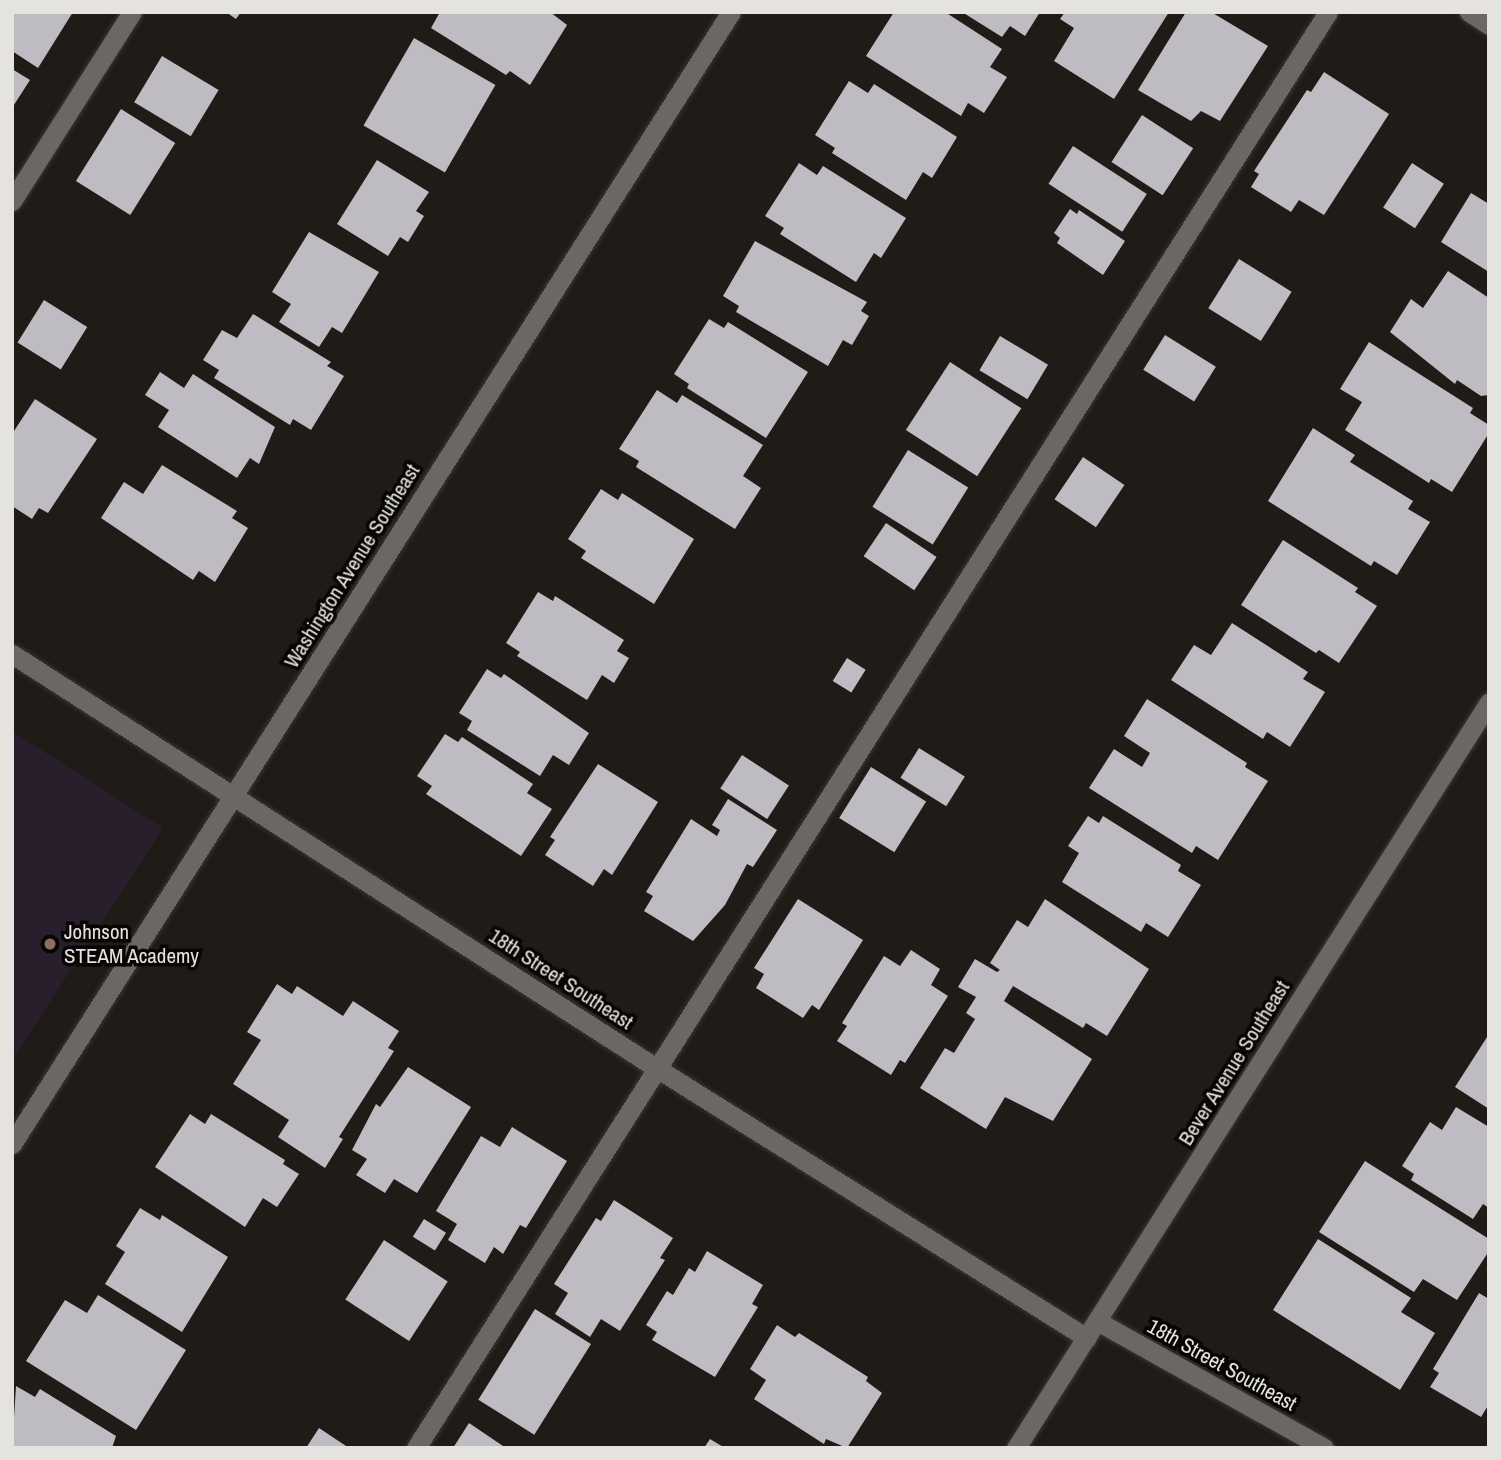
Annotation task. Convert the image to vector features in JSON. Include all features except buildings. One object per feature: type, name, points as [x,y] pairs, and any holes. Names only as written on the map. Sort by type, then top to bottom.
[{"type":"street","points":[[12,201],[132,12]]},
{"type":"street","name":"Washington Avenue Southeast","points":[[12,1144],[731,12]]},
{"type":"street","points":[[416,1448],[1328,12]]},
{"type":"street","points":[[1469,12],[1489,24]]},
{"type":"street","name":"18th Street Southeast","points":[[12,654],[234,794],[658,1069],[1092,1330],[1324,1448]]},
{"type":"street","name":"Bever Avenue Southeast","points":[[1016,1448],[1489,702]]},
{"type":"shaded area","name":"Johnson STEAM Academy","points":[[12,731],[163,828],[12,1060]]},
{"type":"place","name":"Johnson STEAM Academy","points":[[50,944]]}]
